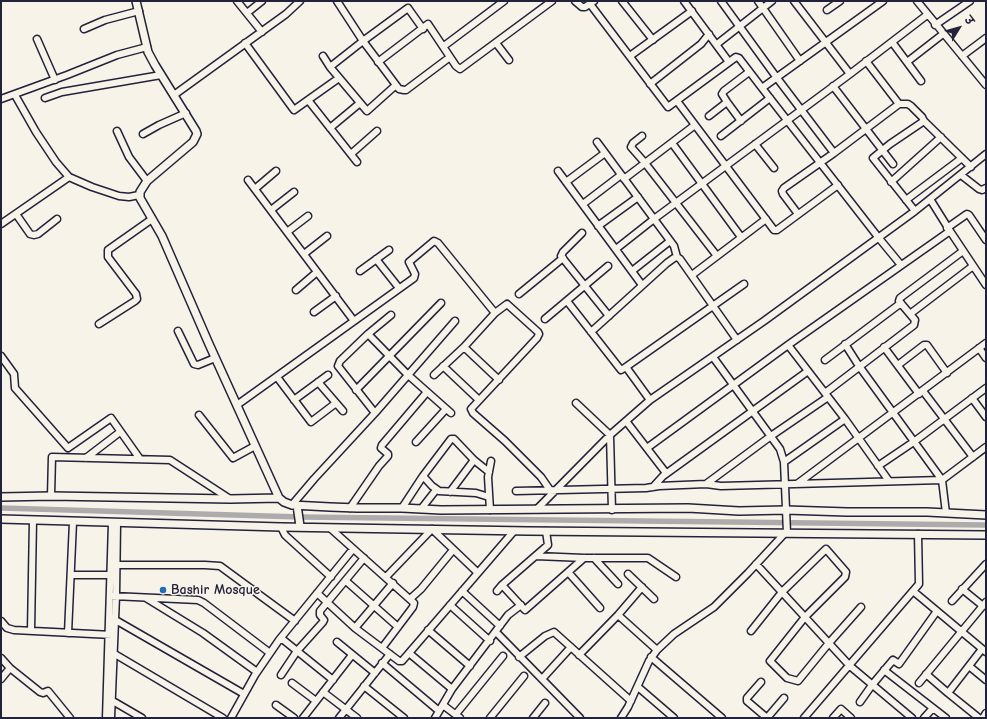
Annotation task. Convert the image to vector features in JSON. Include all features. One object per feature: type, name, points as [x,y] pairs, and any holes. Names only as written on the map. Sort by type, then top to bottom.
[{"type":"street","points":[[136,1],[147,47],[152,58],[161,75],[186,113],[197,134],[196,138],[141,188],[139,195],[141,202],[162,236],[236,405],[279,498],[284,502],[295,506],[441,510],[612,510],[688,508],[739,511],[786,510],[986,515]]},
{"type":"street","points":[[237,1],[262,32]]},
{"type":"street","points":[[247,13],[262,1]]},
{"type":"street","points":[[174,95],[262,32],[286,14],[300,1]]},
{"type":"street","points":[[337,1],[378,62],[396,85],[402,90],[406,90],[450,58]]},
{"type":"street","points":[[444,46],[504,1]]},
{"type":"street","points":[[378,62],[428,24],[444,46],[450,58],[460,69],[552,1]]},
{"type":"street","points":[[575,1],[582,7],[592,2],[668,107],[728,62],[737,57],[901,265]]},
{"type":"street","points":[[622,1],[652,40]]},
{"type":"street","points":[[684,1],[717,44],[728,62]]},
{"type":"street","points":[[721,1],[834,153]]},
{"type":"street","points":[[758,1],[800,61]]},
{"type":"street","points":[[717,44],[772,1]]},
{"type":"street","points":[[794,1],[850,74]]},
{"type":"street","points":[[827,10],[840,1]]},
{"type":"street","points":[[762,88],[883,1]]},
{"type":"street","points":[[917,1],[935,25],[985,84]]},
{"type":"street","points":[[935,25],[970,1]]},
{"type":"street","points":[[330,67],[408,8],[422,29]]},
{"type":"street","points":[[84,29],[105,20],[139,11]]},
{"type":"street","points":[[630,56],[692,12]]},
{"type":"street","points":[[616,249],[927,15]]},
{"type":"street","points":[[650,84],[701,44],[709,34]]},
{"type":"street","points":[[907,62],[943,34]]},
{"type":"street","points":[[962,56],[986,38]]},
{"type":"street","points":[[37,39],[55,80]]},
{"type":"street","points":[[892,42],[921,81]]},
{"type":"street","points":[[245,43],[294,110],[339,78]]},
{"type":"street","points":[[496,43],[509,60]]},
{"type":"street","points":[[1,99],[55,80],[117,55],[147,47]]},
{"type":"street","points":[[323,56],[330,67],[367,111],[396,85]]},
{"type":"street","points":[[866,61],[899,104]]},
{"type":"street","points":[[741,121],[727,102],[723,93],[749,72]]},
{"type":"street","points":[[45,98],[62,92],[161,75]]},
{"type":"street","points":[[833,86],[893,164]]},
{"type":"street","points":[[15,95],[48,150],[69,177],[119,196],[129,197],[139,195]]},
{"type":"street","points":[[721,136],[770,98]]},
{"type":"street","points":[[308,100],[357,162]]},
{"type":"street","points":[[677,101],[773,229],[776,230],[838,185]]},
{"type":"street","points":[[709,116],[727,102]]},
{"type":"street","points":[[330,128],[360,103]]},
{"type":"street","points":[[798,214],[782,191],[784,188],[866,130],[899,104],[908,104],[911,106],[924,121],[971,167]]},
{"type":"street","points":[[143,134],[186,113]]},
{"type":"street","points":[[915,211],[873,158],[924,121]]},
{"type":"street","points":[[583,204],[646,163],[695,125]]},
{"type":"street","points":[[117,131],[129,156],[147,181]]},
{"type":"street","points":[[350,154],[377,131]]},
{"type":"street","points":[[642,136],[633,143],[631,147],[646,163],[717,256]]},
{"type":"street","points":[[891,182],[941,137]]},
{"type":"street","points":[[597,142],[670,241],[676,250],[677,257],[692,275],[737,340]]},
{"type":"street","points":[[672,143],[741,237]]},
{"type":"street","points":[[756,144],[774,168]]},
{"type":"street","points":[[566,182],[605,153]]},
{"type":"street","points":[[537,509],[553,490],[610,435],[650,400],[737,340],[915,211],[986,154]]},
{"type":"street","points":[[906,200],[962,158]]},
{"type":"street","points":[[256,188],[276,171]]},
{"type":"street","points":[[558,171],[642,285]]},
{"type":"street","points":[[961,175],[979,189],[982,190],[986,188]]},
{"type":"street","points":[[1,224],[69,177]]},
{"type":"street","points":[[248,180],[256,188],[354,321]]},
{"type":"street","points":[[271,210],[294,192]]},
{"type":"street","points":[[598,226],[638,197]]},
{"type":"street","points":[[930,199],[948,230],[986,285]]},
{"type":"street","points":[[16,214],[30,234],[34,235],[38,234],[57,220]]},
{"type":"street","points":[[647,448],[901,265],[967,214],[986,240]]},
{"type":"street","points":[[287,232],[308,216]]},
{"type":"street","points":[[99,324],[135,302],[137,298],[136,294],[108,257],[108,250],[152,219]]},
{"type":"street","points":[[692,275],[766,219]]},
{"type":"street","points":[[519,294],[562,258],[563,252],[582,232]]},
{"type":"street","points":[[304,254],[327,236]]},
{"type":"street","points":[[632,271],[670,241]]},
{"type":"street","points":[[236,405],[277,377],[415,276],[415,272],[409,264],[410,260],[432,242],[436,242],[495,313]]},
{"type":"street","points":[[360,271],[389,250]]},
{"type":"street","points":[[706,484],[826,395],[859,366],[915,324],[915,320],[901,303],[899,300],[900,298],[963,251]]},
{"type":"street","points":[[591,332],[642,285],[677,257]]},
{"type":"street","points":[[562,258],[609,316]]},
{"type":"street","points":[[376,259],[399,288]]},
{"type":"street","points":[[545,319],[608,266]]},
{"type":"street","points":[[910,314],[973,266]]},
{"type":"street","points":[[296,290],[317,272]]},
{"type":"street","points":[[566,301],[621,370],[744,284]]},
{"type":"street","points":[[314,312],[336,296]]},
{"type":"street","points":[[356,390],[441,303]]},
{"type":"street","points":[[825,360],[901,303]]},
{"type":"street","points":[[434,375],[464,347],[495,313],[505,304],[508,304],[539,334],[538,338],[472,407],[472,411],[505,441],[553,490]]},
{"type":"street","points":[[375,413],[338,366],[340,361],[368,334],[391,315]]},
{"type":"street","points":[[299,524],[295,506],[314,479],[375,413],[455,320]]},
{"type":"street","points":[[178,331],[194,364],[198,365],[215,358]]},
{"type":"street","points":[[368,334],[407,374],[451,413]]},
{"type":"street","points":[[796,484],[986,343]]},
{"type":"street","points":[[845,344],[859,366],[894,412],[942,480],[946,513]]},
{"type":"street","points":[[788,345],[889,481]]},
{"type":"street","points":[[898,365],[927,345],[947,373]]},
{"type":"street","points":[[464,347],[499,380]]},
{"type":"street","points":[[884,347],[944,419],[973,457]]},
{"type":"street","points":[[979,348],[986,358]]},
{"type":"street","points":[[1,356],[14,374],[14,388],[68,448],[111,418],[140,459]]},
{"type":"street","points":[[624,717],[651,657],[657,650],[674,634],[714,607],[786,533],[786,484],[784,462],[780,449],[713,357]]},
{"type":"street","points":[[443,366],[479,400]]},
{"type":"street","points":[[626,367],[650,400]]},
{"type":"street","points":[[652,487],[666,473],[808,371]]},
{"type":"street","points":[[294,400],[328,375]]},
{"type":"street","points":[[277,377],[311,422],[336,403]]},
{"type":"street","points":[[318,382],[343,411]]},
{"type":"street","points":[[878,466],[915,441],[986,388]]},
{"type":"street","points":[[350,508],[379,466],[388,456],[382,448],[382,445],[427,392]]},
{"type":"street","points":[[972,398],[986,417]]},
{"type":"street","points":[[576,403],[610,435],[612,510]]},
{"type":"street","points":[[416,442],[446,409]]},
{"type":"street","points":[[199,415],[233,458],[255,446]]},
{"type":"street","points":[[784,462],[845,420]]},
{"type":"street","points":[[626,421],[666,473]]},
{"type":"street","points":[[86,458],[120,432]]},
{"type":"street","points":[[402,508],[423,476],[451,439],[454,440],[474,460],[489,472]]},
{"type":"street","points":[[516,491],[706,484],[721,486],[942,480],[986,447]]},
{"type":"street","points":[[51,496],[52,457],[170,460],[230,499]]},
{"type":"street","points":[[450,492],[474,460]]},
{"type":"street","points":[[490,510],[489,472],[491,460]]},
{"type":"street","points":[[423,476],[436,490],[443,492],[476,493],[489,497]]},
{"type":"street","points":[[422,509],[436,490]]},
{"type":"street","points":[[1,497],[279,498]]},
{"type":"street","points":[[1,519],[281,527],[299,524],[330,528],[514,531],[986,535]]},
{"type":"street","points":[[31,631],[33,520]]},
{"type":"street","points":[[68,633],[73,522]]},
{"type":"street","points":[[106,718],[116,565],[115,523]]},
{"type":"street","points":[[113,596],[110,575],[115,523]]},
{"type":"street","points":[[281,527],[284,535],[331,577]]},
{"type":"street","points":[[330,528],[414,603],[413,607],[382,648]]},
{"type":"street","points":[[432,529],[478,573]]},
{"type":"street","points":[[386,577],[432,529]]},
{"type":"street","points":[[317,594],[355,628],[400,661],[409,653],[514,531]]},
{"type":"street","points":[[497,591],[548,545],[546,531]]},
{"type":"street","points":[[804,718],[919,584],[918,534]]},
{"type":"street","points":[[231,718],[257,672],[270,653],[353,549]]},
{"type":"street","points":[[751,631],[782,592],[826,549],[846,572],[845,577],[805,617],[770,661],[787,678],[798,681],[861,607]]},
{"type":"street","points":[[410,599],[421,589],[453,550]]},
{"type":"street","points":[[536,556],[648,558],[676,577]]},
{"type":"street","points":[[281,674],[297,651],[323,622],[324,620],[319,613],[364,558]]},
{"type":"street","points":[[502,585],[525,610],[584,558]]},
{"type":"street","points":[[594,558],[618,584]]},
{"type":"street","points":[[756,564],[850,666],[912,718]]},
{"type":"street","points":[[952,601],[986,564]]},
{"type":"street","points":[[116,565],[220,566],[295,621]]},
{"type":"street","points":[[568,572],[600,608]]},
{"type":"street","points":[[628,574],[654,599]]},
{"type":"street","points":[[70,575],[110,575]]},
{"type":"street","points":[[346,580],[398,627]]},
{"type":"street","points":[[355,628],[393,584]]},
{"type":"street","points":[[579,655],[618,615],[642,587]]},
{"type":"street","points":[[919,683],[984,604],[962,590]]},
{"type":"street","points":[[462,591],[500,626]]},
{"type":"street","points":[[913,591],[984,651],[969,666],[948,693]]},
{"type":"street","points":[[113,596],[200,600],[270,653]]},
{"type":"street","points":[[145,597],[202,633],[257,672]]},
{"type":"street","points":[[450,605],[490,641]]},
{"type":"street","points":[[435,718],[452,689],[490,641],[508,615],[521,605]]},
{"type":"street","points":[[860,702],[892,660],[899,664],[937,611]]},
{"type":"street","points":[[618,615],[657,650]]},
{"type":"street","points":[[112,618],[244,694]]},
{"type":"street","points":[[1,620],[7,628],[12,630],[111,635]]},
{"type":"street","points":[[428,630],[470,666]]},
{"type":"street","points":[[496,632],[580,718]]},
{"type":"street","points":[[519,656],[545,636],[554,632],[631,701]]},
{"type":"street","points":[[281,638],[333,680]]},
{"type":"street","points":[[337,642],[374,673]]},
{"type":"street","points":[[542,679],[571,647]]},
{"type":"street","points":[[110,653],[111,718]]},
{"type":"street","points":[[110,653],[223,718]]},
{"type":"street","points":[[409,653],[452,689]]},
{"type":"street","points":[[339,718],[390,654]]},
{"type":"street","points":[[303,718],[352,655]]},
{"type":"street","points":[[443,705],[458,716],[503,656]]},
{"type":"street","points":[[651,657],[722,718]]},
{"type":"street","points":[[1,658],[10,668],[40,692],[43,693],[48,691],[70,718]]},
{"type":"street","points":[[382,663],[439,711]]},
{"type":"street","points":[[969,666],[986,680]]},
{"type":"street","points":[[1,679],[10,668]]},
{"type":"street","points":[[884,670],[946,718]]},
{"type":"street","points":[[926,674],[979,718]]},
{"type":"street","points":[[490,718],[524,676]]},
{"type":"street","points":[[761,682],[747,699],[749,703],[767,718],[784,698]]},
{"type":"street","points":[[292,683],[316,701]]},
{"type":"street","points":[[364,686],[404,718]]},
{"type":"street","points":[[638,687],[674,718]]},
{"type":"street","points":[[323,692],[357,718]]},
{"type":"street","points":[[111,700],[142,718]]},
{"type":"street","points":[[533,718],[545,703]]},
{"type":"street","points":[[276,705],[294,718]]},
{"type":"street","points":[[924,718],[933,708]]},
{"type":"street","points":[[833,718],[841,710],[851,718]]},
{"type":"street","points":[[983,718],[986,713]]},
{"type":"waterway","points":[[1,508],[300,517],[986,525]]},
{"type":"place","name":"Bashir Mosque","points":[[163,590]]}]
